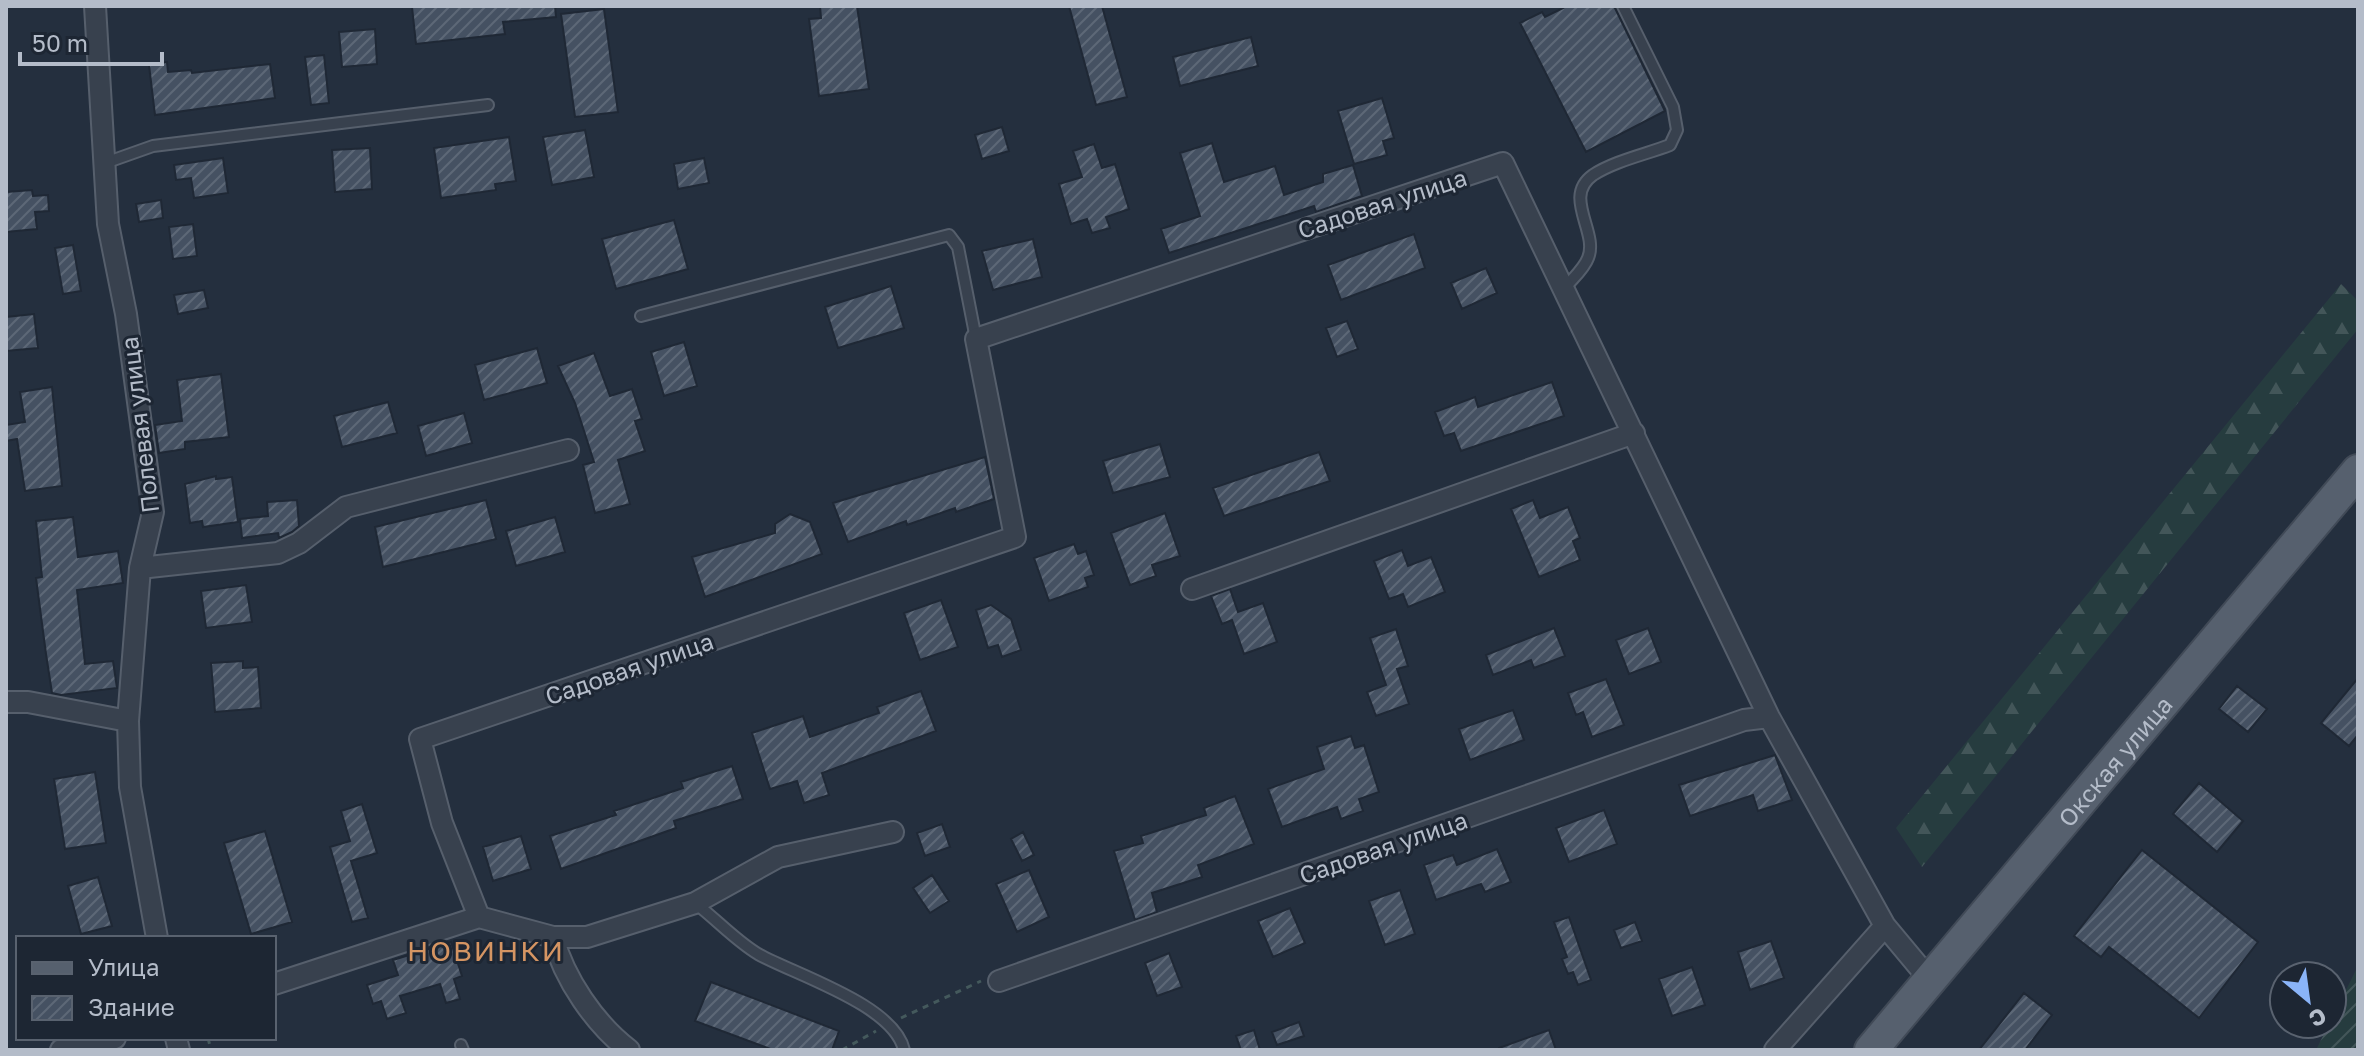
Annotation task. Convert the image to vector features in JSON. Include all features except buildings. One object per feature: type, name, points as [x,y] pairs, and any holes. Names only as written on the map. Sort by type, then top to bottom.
[{"type":"main road","name":"Окская улица","points":[[1871,1050],[2358,471]]},
{"type":"street","name":"Полевая улица","points":[[95,6],[108,224],[126,314],[153,512],[140,568],[128,721],[130,787],[157,936]]},
{"type":"street","name":"Садовая улица","points":[[479,917],[442,823],[420,739],[1015,537],[976,339],[1503,163],[1769,717],[1885,926],[1930,980]]},
{"type":"street","points":[[1192,589],[1634,433]]},
{"type":"street","points":[[140,568],[278,553],[299,543],[346,507],[568,450]]},
{"type":"street","points":[[6,702],[28,702],[128,721]]},
{"type":"street","name":"Садовая улица","points":[[999,981],[1744,720],[1769,717]]},
{"type":"street","points":[[276,983],[479,917],[553,937],[587,937],[695,903],[778,857],[893,832]]},
{"type":"street","points":[[1775,1050],[1885,926]]},
{"type":"street","points":[[553,937],[560,966],[613,1038],[629,1050]]},
{"type":"street","points":[[61,1050],[106,1040]]},
{"type":"lane","points":[[1565,288],[1589,258],[1590,244],[1580,206],[1583,189],[1593,175],[1670,145],[1677,130],[1673,107],[1623,6]]},
{"type":"lane","points":[[105,163],[153,146],[488,105]]},
{"type":"lane","points":[[641,316],[949,235],[958,247],[976,339]]},
{"type":"lane","points":[[695,903],[756,952],[833,988],[889,1024],[901,1035],[904,1050]]},
{"type":"path","points":[[842,1050],[889,1024],[992,977],[999,981]]},
{"type":"green space","points":[[2341,284],[2358,301],[2358,329],[1922,867],[1896,828]]},
{"type":"green space","points":[[2358,966],[2358,1050],[2316,1050],[2321,1040],[2348,1040],[2348,986]]},
{"type":"district","name":"НОВИНКИ","points":[[486,950]]}]
